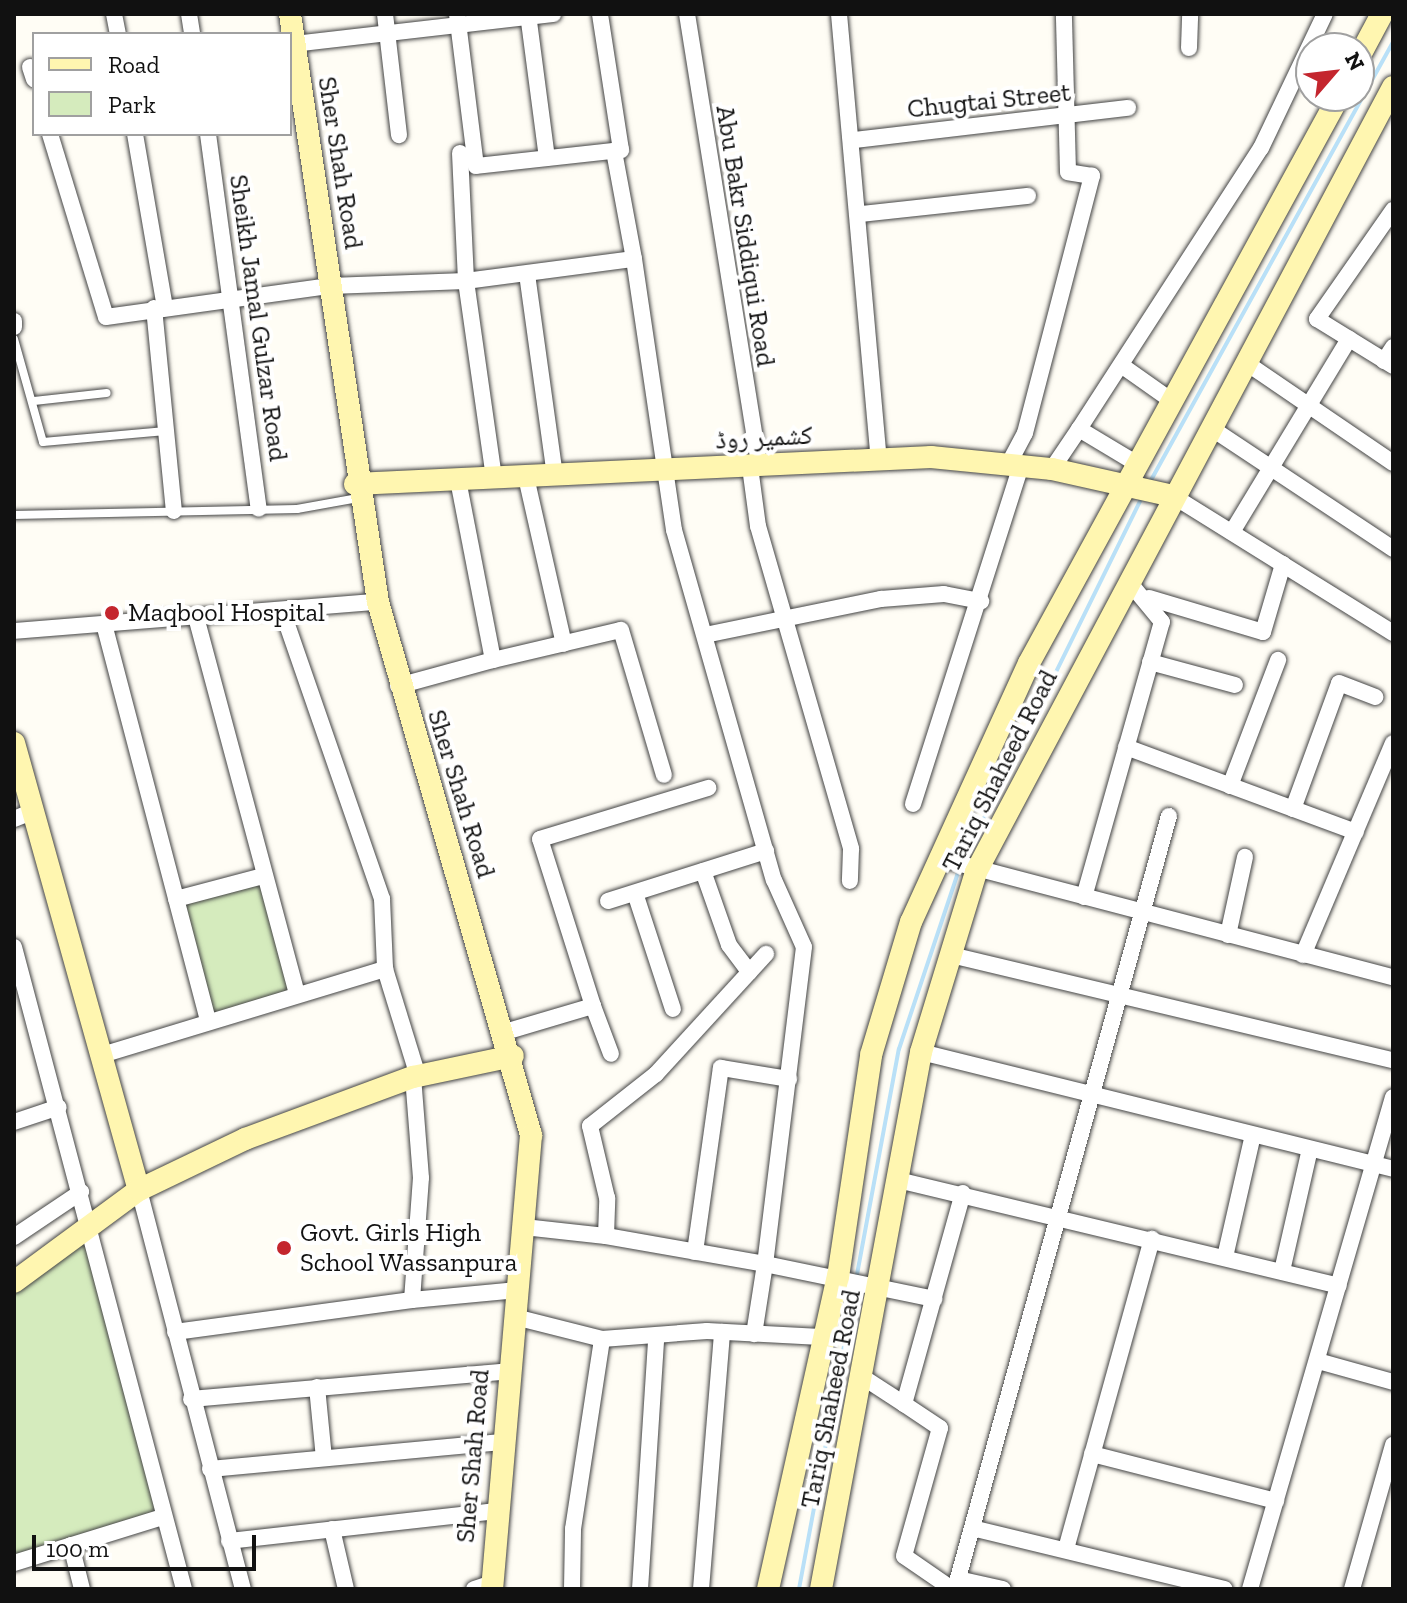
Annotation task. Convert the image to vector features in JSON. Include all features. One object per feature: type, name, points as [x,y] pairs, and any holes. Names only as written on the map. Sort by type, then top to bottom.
[{"type":"main road","name":"Sher Shah Road","points":[[290,14],[356,491],[378,602],[398,686],[513,1056],[531,1135],[518,1290],[486,1587]]},
{"type":"main road","points":[[1372,32],[1382,14]]},
{"type":"main road","name":"Tariq Shaheed Road","points":[[768,1589],[821,1337],[841,1278],[871,1055],[888,985],[956,865],[1129,582],[1393,87]]},
{"type":"main road","name":"Tariq Shaheed Road","points":[[821,1589],[864,1378],[879,1283],[902,1181],[921,1052],[951,955],[956,865],[1029,663],[1136,478],[1172,401],[1330,112]]},
{"type":"main road","name":"کشمیر روڈ","points":[[356,491],[458,480],[670,472],[879,459],[1015,466],[1136,478],[1173,496]]},
{"type":"main road","points":[[14,743],[24,815],[105,1054],[139,1190]]},
{"type":"main road","points":[[14,1282],[139,1190],[317,1109],[416,1076],[513,1056]]},
{"type":"street","points":[[385,14],[399,135]]},
{"type":"street","points":[[294,44],[387,33],[458,20],[553,14]]},
{"type":"street","points":[[458,20],[476,166],[621,150],[600,14]]},
{"type":"street","name":"Abu Bakr Siddiqui Road","points":[[687,14],[754,466],[783,616],[851,849],[850,881]]},
{"type":"street","points":[[839,14],[861,214],[879,459]]},
{"type":"street","points":[[913,804],[981,601],[1092,176],[1068,172],[1064,14]]},
{"type":"street","points":[[1189,48],[1190,14]]},
{"type":"street","points":[[1052,469],[1261,148],[1325,14]]},
{"type":"street","points":[[528,15],[547,158]]},
{"type":"street","name":"Chugtai Street","points":[[854,140],[1069,118],[1128,108]]},
{"type":"street","points":[[51,136],[102,314],[330,286],[466,281],[634,259]]},
{"type":"street","points":[[135,136],[159,308],[174,511]]},
{"type":"street","name":"Sheikh Jamal Gulzar Road","points":[[208,136],[235,297],[259,509]]},
{"type":"street","points":[[614,151],[670,472],[674,530],[766,851],[804,947],[754,1334]]},
{"type":"street","points":[[460,153],[466,281],[494,478]]},
{"type":"street","points":[[861,214],[1028,196]]},
{"type":"street","points":[[1390,358],[1349,339],[1317,319],[1393,210]]},
{"type":"street","points":[[527,274],[555,476]]},
{"type":"street","points":[[14,321],[14,327]]},
{"type":"street","points":[[1232,532],[1349,339]]},
{"type":"street","points":[[1245,362],[1393,463]]},
{"type":"street","points":[[1121,365],[1172,401]]},
{"type":"street","points":[[1211,428],[1393,549]]},
{"type":"street","points":[[1079,429],[1136,478]]},
{"type":"street","points":[[526,477],[564,644]]},
{"type":"street","points":[[458,480],[493,660]]},
{"type":"street","points":[[1173,496],[1393,633]]},
{"type":"street","points":[[1129,582],[1149,598],[1263,632],[1283,564]]},
{"type":"street","points":[[705,635],[783,616],[881,599],[944,594],[981,601]]},
{"type":"street","points":[[1084,897],[1162,622],[1149,598]]},
{"type":"street","points":[[14,631],[378,602]]},
{"type":"street","points":[[282,610],[382,899],[385,969],[416,1076],[421,1178],[412,1300]]},
{"type":"street","points":[[196,617],[297,994]]},
{"type":"street","points":[[104,624],[208,1021]]},
{"type":"street","points":[[398,686],[621,630],[664,775]]},
{"type":"street","points":[[1230,786],[1278,660]]},
{"type":"street","points":[[1150,662],[1235,685]]},
{"type":"street","points":[[1293,809],[1339,683],[1375,697]]},
{"type":"street","points":[[1303,955],[1393,743]]},
{"type":"street","points":[[1126,747],[1356,832]]},
{"type":"street","points":[[611,1054],[540,839],[708,788]]},
{"type":"street","points":[[955,1586],[1169,816]]},
{"type":"street","points":[[608,901],[766,851]]},
{"type":"street","points":[[1228,935],[1245,857]]},
{"type":"street","points":[[956,865],[1393,977]]},
{"type":"street","points":[[703,871],[729,945],[749,972]]},
{"type":"street","points":[[176,899],[263,876]]},
{"type":"street","points":[[635,893],[673,1009]]},
{"type":"street","points":[[14,947],[59,1107],[184,1589]]},
{"type":"street","points":[[606,1236],[607,1198],[590,1126],[656,1074],[766,954]]},
{"type":"street","points":[[951,955],[1393,1060]]},
{"type":"street","points":[[105,1054],[385,969]]},
{"type":"street","points":[[505,1032],[593,1006]]},
{"type":"street","points":[[921,1052],[1393,1169]]},
{"type":"street","points":[[695,1252],[721,1068],[789,1079]]},
{"type":"street","points":[[1250,1589],[1393,1097]]},
{"type":"street","points":[[14,1122],[59,1107]]},
{"type":"street","points":[[1225,1257],[1253,1135]]},
{"type":"street","points":[[1282,1271],[1310,1149]]},
{"type":"street","points":[[902,1181],[1059,1215],[1339,1286]]},
{"type":"street","points":[[139,1190],[243,1589]]},
{"type":"street","points":[[14,1237],[81,1192]]},
{"type":"street","points":[[904,1404],[963,1193]]},
{"type":"street","points":[[524,1227],[606,1236],[879,1283],[934,1299]]},
{"type":"street","points":[[1066,1549],[1152,1239]]},
{"type":"street","points":[[175,1332],[412,1300],[518,1290]]},
{"type":"street","points":[[515,1317],[602,1339],[656,1339],[722,1332],[821,1337]]},
{"type":"street","points":[[701,1589],[722,1332]]},
{"type":"street","points":[[572,1589],[573,1529],[602,1339]]},
{"type":"street","points":[[640,1589],[656,1339]]},
{"type":"street","points":[[1318,1361],[1393,1382]]},
{"type":"street","points":[[191,1399],[509,1371]]},
{"type":"street","points":[[864,1378],[940,1428],[904,1556],[955,1586],[1003,1589]]},
{"type":"street","points":[[317,1387],[324,1458]]},
{"type":"street","points":[[210,1469],[502,1442]]},
{"type":"street","points":[[1352,1589],[1393,1445]]},
{"type":"street","points":[[1092,1454],[1276,1501]]},
{"type":"street","points":[[229,1541],[495,1511]]},
{"type":"street","points":[[14,1563],[163,1517]]},
{"type":"street","points":[[972,1528],[1225,1589]]},
{"type":"street","points":[[332,1529],[346,1589]]},
{"type":"street","points":[[71,1545],[82,1589]]},
{"type":"lane","points":[[14,339],[34,401],[43,442],[166,431]]},
{"type":"lane","points":[[34,401],[107,393]]},
{"type":"lane","points":[[14,515],[259,509],[356,491]]},
{"type":"green space","points":[[263,876],[297,994],[208,1021],[176,899]]},
{"type":"green space","points":[[89,1235],[163,1517],[14,1563],[14,1291]]},
{"type":"waterway","points":[[1150,482],[1393,42]]},
{"type":"waterway","points":[[964,859],[1142,497]]},
{"type":"waterway","points":[[856,1280],[899,1049],[960,867]]},
{"type":"waterway","points":[[799,1589],[855,1288]]},
{"type":"place","name":"Maqbool Hospital","points":[[112,613]]},
{"type":"place","name":"Govt. Girls High School Wassanpura","points":[[284,1248]]}]
